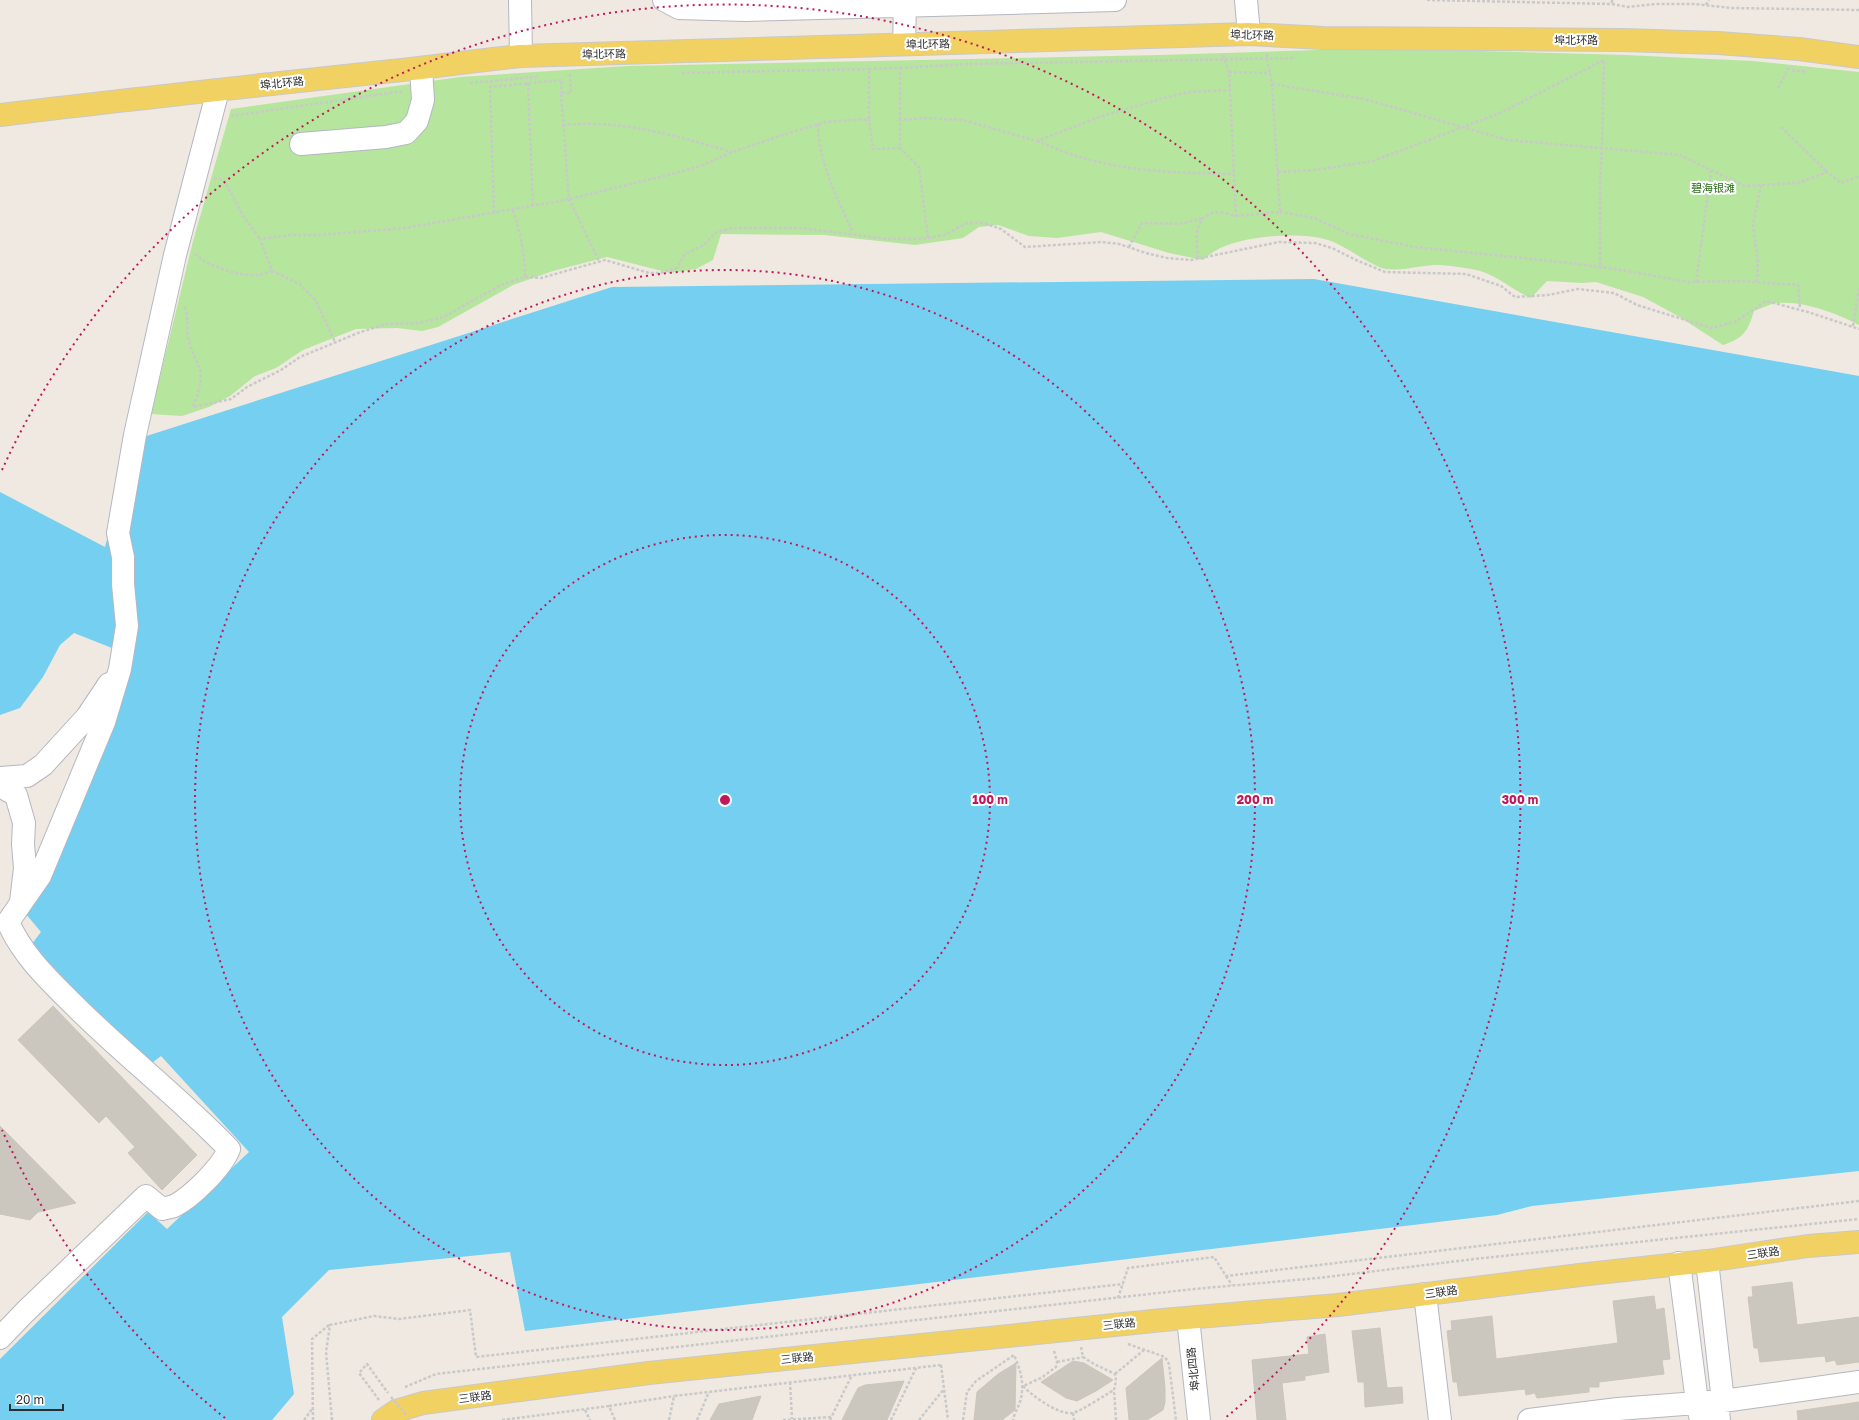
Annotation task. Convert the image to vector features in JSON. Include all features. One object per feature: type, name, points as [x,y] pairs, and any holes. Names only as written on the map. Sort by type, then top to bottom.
[{"type":"main road","name":"埠北环路","points":[[0,115],[218,90],[422,78],[521,56],[572,68],[904,44],[1259,35],[1323,38],[1614,40],[1718,43],[1799,49],[1859,57]]},
{"type":"main road","name":"三联路","points":[[383,1407],[396,1412],[423,1403],[648,1373],[1188,1318],[1338,1305],[1679,1263],[1707,1261],[1808,1246],[1859,1242]]},
{"type":"street","points":[[520,0],[521,56]]},
{"type":"street","points":[[664,0],[679,8],[745,10],[905,4],[1115,0]]},
{"type":"street","points":[[1246,0],[1259,35]]},
{"type":"street","points":[[904,44],[905,4]]},
{"type":"street","points":[[301,144],[406,133],[417,121],[423,100],[422,78]]},
{"type":"street","points":[[0,1338],[25,1312],[146,1196],[162,1208],[174,1206],[198,1188],[226,1157],[229,1149],[208,1127],[92,1023],[45,976],[15,938],[12,911],[40,876],[104,722],[120,669],[127,626],[123,584],[123,557],[118,532],[135,435],[168,284],[218,90]]},
{"type":"street","points":[[0,778],[27,776],[43,765],[87,717],[120,669]]},
{"type":"street","points":[[0,786],[16,795],[24,823],[23,844],[25,868],[12,911],[0,943]]},
{"type":"street","points":[[1707,1261],[1721,1410]]},
{"type":"street","points":[[1679,1263],[1699,1411]]},
{"type":"street","points":[[1426,1294],[1440,1420]]},
{"type":"street","name":"埠北四路","points":[[1188,1318],[1199,1420]]},
{"type":"street","points":[[1529,1420],[1618,1409],[1699,1411],[1721,1410],[1859,1382]]},
{"type":"path","points":[[1426,0],[1612,4],[1628,7],[1655,4],[1706,5],[1732,8],[1859,10]]},
{"type":"path","points":[[1706,5],[1709,0]]},
{"type":"path","points":[[1218,35],[1229,72],[1236,216]]},
{"type":"path","points":[[1259,35],[1272,84],[1280,212]]},
{"type":"path","points":[[680,73],[869,69],[970,64],[1297,58]]},
{"type":"path","points":[[1596,60],[1612,60]]},
{"type":"path","points":[[1278,172],[1315,170],[1373,161],[1500,113],[1604,60]]},
{"type":"path","points":[[1600,267],[1600,180],[1604,60]]},
{"type":"path","points":[[562,75],[572,68]]},
{"type":"path","points":[[561,93],[571,92],[572,68]]},
{"type":"path","points":[[900,68],[900,148],[919,167],[928,238]]},
{"type":"path","points":[[869,69],[869,119],[873,149],[900,148]]},
{"type":"path","points":[[1781,69],[1812,72]]},
{"type":"path","points":[[1229,72],[1270,72]]},
{"type":"path","points":[[468,84],[540,77]]},
{"type":"path","points":[[210,119],[291,109],[422,78]]},
{"type":"path","points":[[494,213],[490,87],[562,80],[561,93],[569,200],[599,261]]},
{"type":"path","points":[[528,83],[533,206]]},
{"type":"path","points":[[1272,84],[1364,99],[1508,140],[1680,155],[1744,186],[1798,183],[1827,172]]},
{"type":"path","points":[[1037,141],[1105,115],[1168,97],[1190,92],[1230,90]]},
{"type":"path","points":[[900,120],[926,118],[963,120],[1037,141],[1077,156],[1113,165],[1151,171],[1234,174]]},
{"type":"path","points":[[260,239],[289,235],[320,235],[405,228],[569,200],[703,165],[732,152],[825,122],[869,119]]},
{"type":"path","points":[[563,125],[579,124],[622,126],[683,138],[732,152]]},
{"type":"path","points":[[818,124],[818,138],[823,162],[853,234]]},
{"type":"path","points":[[1781,127],[1827,172],[1841,183],[1859,176]]},
{"type":"path","points":[[1696,282],[1711,171]]},
{"type":"path","points":[[196,173],[224,180],[244,217],[260,239],[272,271]]},
{"type":"path","points":[[1757,282],[1758,262],[1752,225],[1761,185]]},
{"type":"path","points":[[513,210],[523,244],[526,277]]},
{"type":"path","points":[[1129,248],[1142,223],[1179,224],[1204,218],[1217,212],[1236,216],[1280,212],[1314,218],[1349,234],[1415,247],[1600,267],[1688,282],[1757,282],[1798,285],[1800,309]]},
{"type":"path","points":[[1198,258],[1197,230],[1204,218]]},
{"type":"path","points":[[168,284],[182,302],[188,314],[187,336],[190,349],[201,375],[199,391],[193,407],[231,399],[248,387],[281,370],[300,357],[335,342],[386,324],[418,323],[443,317],[501,285],[526,277],[541,278],[605,260],[649,273],[660,273],[677,268],[686,254],[704,245],[715,233],[732,228],[801,228],[888,239],[928,238],[944,235],[967,223],[984,223],[1001,229],[1024,247],[1102,242],[1167,258],[1191,260],[1279,242],[1315,243],[1332,248],[1385,272],[1466,274],[1501,286],[1515,297],[1548,295],[1578,289],[1614,293],[1637,305],[1711,328],[1735,322],[1766,300],[1800,309],[1859,329]]},
{"type":"path","points":[[179,240],[202,260],[233,272],[260,275],[272,271],[300,284],[316,301],[335,342]]},
{"type":"path","points":[[1853,326],[1859,287]]},
{"type":"path","points":[[1226,1276],[1859,1201]]},
{"type":"path","points":[[403,1388],[409,1384],[436,1374],[1232,1285],[1318,1278],[1769,1227],[1859,1219]]},
{"type":"path","points":[[1118,1298],[1128,1268],[1214,1258],[1232,1285]]},
{"type":"path","points":[[314,1420],[312,1339],[330,1324],[374,1316],[399,1319],[470,1310],[476,1357],[1123,1284]]},
{"type":"path","points":[[330,1324],[326,1352],[332,1420]]},
{"type":"path","points":[[1122,1342],[1144,1350],[1156,1352],[1165,1357],[1169,1364],[1176,1420]]},
{"type":"path","points":[[1074,1348],[1088,1346]]},
{"type":"path","points":[[1081,1347],[1083,1357]]},
{"type":"path","points":[[1047,1351],[1060,1349]]},
{"type":"path","points":[[1023,1386],[1056,1367],[1057,1362],[1054,1350]]},
{"type":"path","points":[[1115,1374],[1144,1350]]},
{"type":"path","points":[[1006,1356],[1020,1354]]},
{"type":"path","points":[[1013,1420],[1020,1403],[1023,1386],[1020,1369],[1014,1355]]},
{"type":"path","points":[[963,1420],[967,1392],[976,1381],[1014,1355]]},
{"type":"path","points":[[1057,1362],[1083,1357],[1115,1374]]},
{"type":"path","points":[[391,1396],[383,1407],[359,1373],[367,1364],[407,1416]]},
{"type":"path","points":[[941,1364],[948,1420]]},
{"type":"path","points":[[502,1420],[521,1419],[530,1416],[674,1396],[948,1364]]},
{"type":"path","points":[[891,1420],[916,1368]]},
{"type":"path","points":[[1115,1374],[1116,1381],[1114,1390],[1116,1420]]},
{"type":"path","points":[[783,1420],[830,1419],[852,1375]]},
{"type":"path","points":[[790,1382],[792,1419]]},
{"type":"path","points":[[1023,1386],[1030,1393],[1062,1412],[1073,1413],[1114,1390]]},
{"type":"path","points":[[918,1420],[944,1389]]},
{"type":"path","points":[[697,1420],[709,1392]]},
{"type":"path","points":[[669,1420],[674,1396]]},
{"type":"path","points":[[609,1406],[615,1420]]},
{"type":"path","points":[[304,1420],[313,1407]]},
{"type":"path","points":[[585,1409],[590,1420]]},
{"type":"path","points":[[1073,1413],[1074,1420]]},
{"type":"path","points":[[530,1416],[531,1420]]},
{"type":"green space","name":"碧海银滩","points":[[1317,50],[1441,50],[1626,55],[1753,61],[1859,72],[1859,325],[1840,316],[1805,305],[1793,303],[1772,304],[1754,311],[1750,324],[1744,333],[1736,340],[1723,345],[1678,316],[1643,297],[1596,282],[1582,283],[1547,281],[1531,298],[1495,277],[1479,271],[1452,266],[1434,265],[1404,269],[1386,269],[1373,264],[1331,241],[1305,236],[1273,236],[1241,241],[1215,251],[1203,260],[1169,253],[1101,232],[1057,238],[1029,236],[998,225],[979,227],[963,238],[915,245],[824,235],[721,234],[713,260],[696,269],[670,273],[607,257],[553,271],[513,285],[438,327],[422,331],[397,328],[356,329],[303,350],[276,368],[255,376],[230,396],[209,407],[182,416],[151,414],[193,241],[231,109],[460,77],[627,66],[1160,55]]},
{"type":"water","points":[[1314,279],[1859,376],[1859,1171],[1532,1206],[1497,1215],[525,1331],[510,1252],[329,1270],[282,1317],[294,1394],[272,1420],[0,1420],[0,1359],[148,1212],[167,1229],[249,1152],[161,1056],[148,1066],[28,949],[41,932],[20,907],[80,754],[117,650],[74,633],[60,645],[43,677],[20,708],[0,715],[0,492],[105,547],[134,440],[612,287]]},
{"type":"building","points":[[53,1006],[197,1155],[162,1190],[128,1153],[135,1147],[106,1116],[99,1123],[18,1040]]},
{"type":"building","points":[[0,1126],[76,1203],[38,1212],[30,1220],[0,1214]]},
{"type":"building","points":[[1792,1282],[1797,1325],[1859,1317],[1859,1362],[1837,1365],[1835,1360],[1826,1362],[1825,1356],[1760,1362],[1758,1348],[1754,1348],[1748,1297],[1753,1297],[1752,1287]]},
{"type":"building","points":[[1654,1296],[1656,1310],[1664,1308],[1670,1359],[1662,1360],[1664,1374],[1599,1382],[1599,1387],[1589,1387],[1589,1392],[1537,1398],[1535,1393],[1526,1395],[1525,1389],[1459,1396],[1457,1382],[1453,1382],[1447,1331],[1452,1330],[1451,1321],[1492,1316],[1496,1359],[1618,1343],[1613,1301]]},
{"type":"building","points":[[1380,1328],[1387,1388],[1402,1387],[1403,1403],[1365,1407],[1364,1382],[1358,1382],[1352,1331]]},
{"type":"building","points":[[1325,1334],[1329,1372],[1305,1376],[1305,1380],[1282,1383],[1286,1420],[1257,1420],[1252,1360],[1309,1354],[1307,1337]]},
{"type":"building","points":[[1162,1358],[1165,1388],[1165,1402],[1163,1410],[1147,1420],[1129,1420],[1126,1388]]},
{"type":"building","points":[[1073,1361],[1084,1363],[1113,1380],[1077,1401],[1066,1398],[1041,1382]]},
{"type":"building","points":[[1016,1363],[1015,1410],[1002,1420],[974,1420],[977,1392],[998,1374]]},
{"type":"building","points":[[904,1381],[887,1420],[842,1420],[858,1388],[865,1385]]},
{"type":"building","points":[[761,1396],[752,1420],[710,1420],[719,1404]]},
{"type":"building","points":[[1859,1402],[1859,1420],[1798,1420],[1797,1411]]}]
